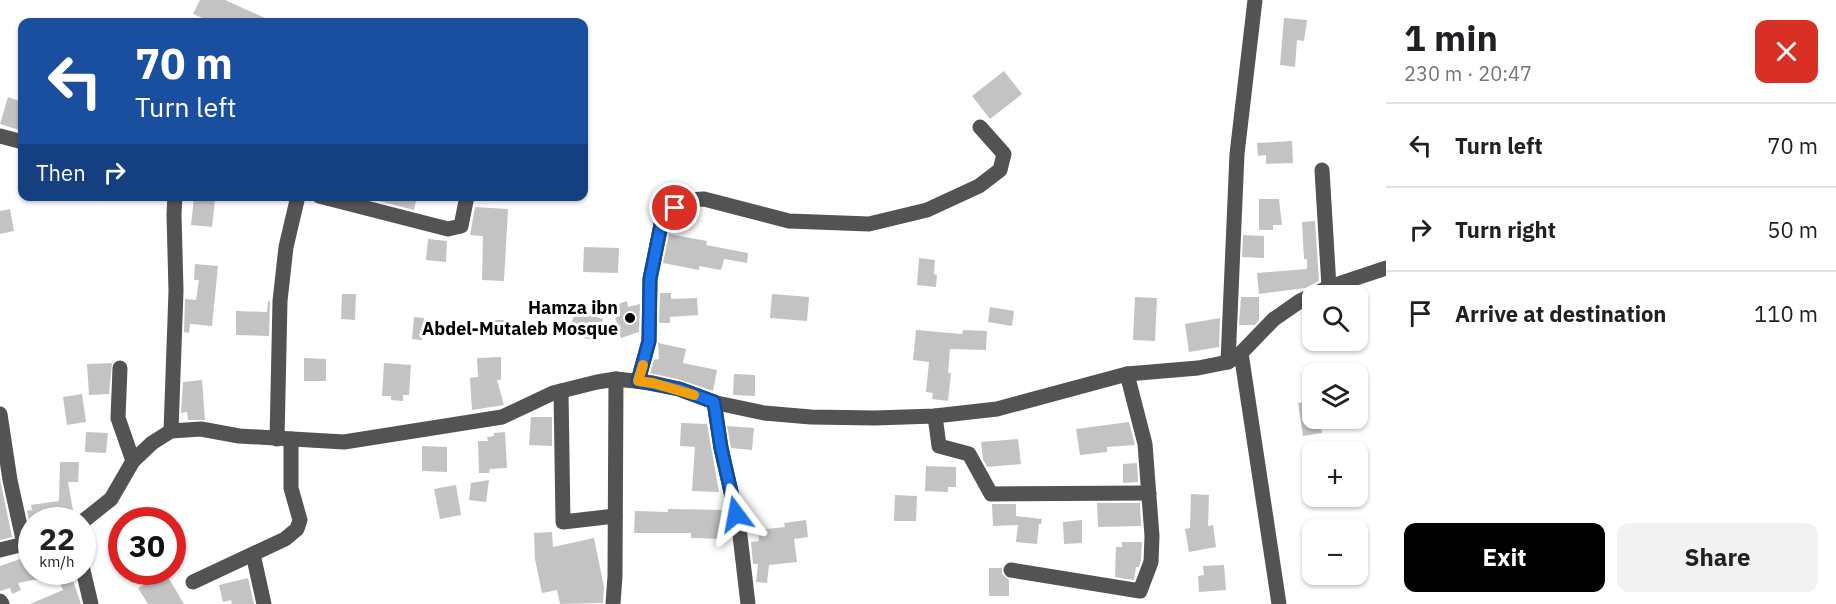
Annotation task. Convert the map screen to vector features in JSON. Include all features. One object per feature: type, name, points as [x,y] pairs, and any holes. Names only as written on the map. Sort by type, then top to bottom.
[{"type":"street","points":[[1228,362],[1237,154],[1255,0]]},
{"type":"street","points":[[638,381],[649,341],[650,279],[663,215],[687,200],[704,199],[789,221],[869,224],[927,210],[979,186],[1000,170],[1004,154],[980,127]]},
{"type":"street","points":[[0,136],[18,141]]},
{"type":"street","points":[[1322,170],[1329,285]]},
{"type":"street","points":[[171,431],[176,291],[175,201]]},
{"type":"street","points":[[193,582],[285,539],[297,529],[300,520],[291,488],[284,439],[280,301],[286,247],[297,201]]},
{"type":"street","points":[[339,201],[448,229],[461,226],[466,201]]},
{"type":"street","points":[[1335,285],[1386,268]]},
{"type":"street","points":[[96,511],[111,499],[133,461],[152,443],[171,431],[201,429],[239,436],[344,442],[502,417],[561,391],[616,379],[679,389],[714,402],[764,413],[811,417],[935,416],[997,409],[1127,374],[1198,368],[1228,362],[1241,353],[1274,319],[1302,300]]},
{"type":"street","points":[[1241,353],[1279,604]]},
{"type":"street","points":[[120,368],[118,418],[133,461]]},
{"type":"street","points":[[1011,570],[1140,591],[1151,562],[1152,536],[1145,444],[1127,374]]},
{"type":"street","points":[[613,604],[616,379]]},
{"type":"street","points":[[561,391],[563,522],[615,516]]},
{"type":"street","points":[[714,402],[721,448],[739,527],[748,604]]},
{"type":"street","points":[[0,414],[10,480],[18,508]]},
{"type":"street","points":[[935,416],[939,446],[969,454],[992,494],[1149,493]]},
{"type":"street","points":[[0,550],[18,546]]},
{"type":"street","points":[[254,554],[264,604]]},
{"type":"street","points":[[87,585],[92,604]]},
{"type":"building","points":[[200,0],[225,0],[265,18],[202,18],[193,14]]},
{"type":"building","points":[[1284,18],[1307,20],[1304,41],[1297,40],[1295,67],[1280,65]]},
{"type":"building","points":[[1004,71],[1022,94],[990,119],[972,96]]},
{"type":"building","points":[[8,97],[18,101],[18,130],[0,124]]},
{"type":"building","points":[[1292,141],[1293,163],[1266,164],[1266,155],[1258,156],[1257,143]]},
{"type":"building","points":[[1259,199],[1279,199],[1282,225],[1273,225],[1273,230],[1259,230]]},
{"type":"building","points":[[194,201],[215,201],[212,227],[191,225]]},
{"type":"building","points":[[379,201],[416,201],[414,210]]},
{"type":"building","points":[[475,207],[508,209],[504,281],[482,280],[483,236],[470,235]]},
{"type":"building","points":[[10,209],[14,231],[0,234],[0,211]]},
{"type":"building","points":[[1315,221],[1319,281],[1311,285],[1302,285],[1302,288],[1259,294],[1257,273],[1307,269],[1307,259],[1304,259],[1302,222]]},
{"type":"building","points":[[669,234],[707,241],[706,245],[748,253],[747,263],[724,259],[721,270],[699,266],[699,270],[663,263]]},
{"type":"building","points":[[1243,235],[1264,236],[1264,258],[1242,257]]},
{"type":"building","points":[[428,239],[447,241],[446,262],[426,260]]},
{"type":"building","points":[[584,247],[619,248],[618,273],[583,272]]},
{"type":"building","points":[[919,258],[935,260],[936,287],[917,285]]},
{"type":"building","points":[[195,264],[218,266],[212,326],[190,324],[189,333],[184,332],[185,299],[196,300],[199,280],[194,280]]},
{"type":"building","points":[[660,293],[671,293],[671,299],[697,298],[698,315],[670,317],[670,323],[659,323]]},
{"type":"building","points":[[342,294],[356,294],[355,320],[341,319]]},
{"type":"building","points":[[772,294],[809,297],[807,321],[770,318]]},
{"type":"building","points":[[1135,297],[1157,298],[1155,341],[1133,340]]},
{"type":"building","points":[[1241,297],[1259,297],[1259,320],[1255,325],[1239,325]]},
{"type":"building","points":[[268,301],[270,301],[269,336],[236,335],[236,311],[267,312]]},
{"type":"building","name":"Hamza ibn Abdel-Mutaleb Mosque","points":[[627,301],[628,307],[640,304],[639,332],[621,338],[612,306]]},
{"type":"building","points":[[990,307],[1014,311],[1012,326],[988,322]]},
{"type":"building","points":[[575,311],[603,319],[597,341],[569,334]]},
{"type":"building","points":[[414,317],[424,318],[422,340],[412,339]]},
{"type":"building","points":[[1220,318],[1219,347],[1189,352],[1185,324]]},
{"type":"building","points":[[494,320],[511,320],[510,333],[493,332]]},
{"type":"building","points":[[916,330],[962,334],[963,330],[987,331],[986,350],[950,349],[948,373],[951,373],[948,401],[932,399],[933,393],[926,392],[929,362],[913,360]]},
{"type":"building","points":[[658,343],[686,349],[683,363],[717,370],[713,391],[650,373],[654,360],[659,359]]},
{"type":"building","points":[[501,357],[501,380],[497,380],[504,405],[472,410],[470,378],[478,377],[477,358]]},
{"type":"building","points":[[304,358],[326,359],[326,381],[304,381]]},
{"type":"building","points":[[112,363],[109,394],[89,395],[87,364]]},
{"type":"building","points":[[384,363],[411,365],[409,395],[403,395],[403,401],[391,400],[391,396],[382,396]]},
{"type":"building","points":[[734,374],[755,375],[755,396],[733,395]]},
{"type":"building","points":[[202,380],[205,420],[188,420],[187,412],[181,413],[183,382]]},
{"type":"building","points":[[82,394],[86,422],[67,425],[63,397]]},
{"type":"building","points":[[1302,402],[1302,429],[1321,429],[1322,433],[1303,436],[1298,403]]},
{"type":"building","points":[[531,417],[552,417],[552,446],[529,445]]},
{"type":"building","points":[[1129,422],[1135,445],[1107,447],[1107,452],[1080,455],[1076,429]]},
{"type":"building","points":[[681,423],[707,424],[719,492],[692,491],[695,447],[680,446]]},
{"type":"building","points":[[727,426],[754,428],[752,450],[731,448]]},
{"type":"building","points":[[86,432],[108,433],[106,453],[85,452]]},
{"type":"building","points":[[505,432],[507,468],[490,469],[489,473],[479,473],[478,441],[488,441],[487,437],[494,436],[494,433]]},
{"type":"building","points":[[1018,439],[1021,464],[987,467],[983,459],[981,442]]},
{"type":"building","points":[[422,446],[447,447],[447,472],[422,471]]},
{"type":"building","points":[[60,462],[79,462],[78,482],[68,482],[72,507],[31,507],[31,505],[59,501]]},
{"type":"building","points":[[1137,463],[1138,482],[1123,483],[1123,464]]},
{"type":"building","points":[[926,466],[956,467],[956,487],[948,487],[948,492],[925,491]]},
{"type":"building","points":[[0,479],[12,537],[0,540]]},
{"type":"building","points":[[489,480],[486,502],[469,500],[471,483]]},
{"type":"building","points":[[456,485],[461,515],[440,519],[434,489]]},
{"type":"building","points":[[1191,494],[1209,495],[1208,526],[1213,525],[1216,547],[1189,552],[1185,529],[1190,528]]},
{"type":"building","points":[[895,495],[917,496],[916,521],[894,521]]},
{"type":"building","points":[[1097,503],[1140,503],[1141,526],[1098,527]]},
{"type":"building","points":[[992,504],[1016,504],[1016,516],[1042,519],[1039,524],[1037,544],[1016,542],[1018,525],[993,526]]},
{"type":"building","points":[[668,509],[725,510],[730,539],[691,538],[691,533],[634,533],[635,511],[668,512]]},
{"type":"building","points":[[806,520],[808,537],[794,539],[797,562],[769,565],[767,583],[756,582],[758,564],[753,564],[751,542],[759,541],[758,530],[785,527],[784,523]]},
{"type":"building","points":[[1082,520],[1082,543],[1064,544],[1063,522]]},
{"type":"building","points":[[552,532],[553,547],[594,538],[604,587],[603,603],[560,604],[557,590],[542,593],[535,559],[534,533]]},
{"type":"building","points":[[1122,542],[1142,542],[1141,560],[1139,567],[1136,567],[1134,580],[1115,577],[1116,547],[1122,547]]},
{"type":"building","points":[[18,560],[18,585],[21,590],[12,594],[10,588],[0,591],[0,566]]},
{"type":"building","points":[[1224,565],[1226,590],[1199,592],[1198,576],[1204,575],[1203,566]]},
{"type":"building","points":[[989,568],[1002,568],[1002,574],[1009,580],[1009,596],[989,596]]},
{"type":"building","points":[[248,578],[254,604],[232,604],[231,600],[223,602],[219,585]]},
{"type":"building","points":[[61,585],[74,585],[81,604],[30,604],[63,590]]},
{"type":"building","points":[[143,585],[173,585],[184,604],[148,604],[138,588]]},
{"type":"slow traffic","points":[[643,365],[638,381],[679,389],[694,395]]},
{"type":"place","name":"Hamza ibn Abdel-Mutaleb Mosque","points":[[630,318]]},
{"type":"route","points":[[675,208],[663,215],[650,279],[649,341],[638,381],[679,389],[714,402],[721,448],[736,514]]}]
